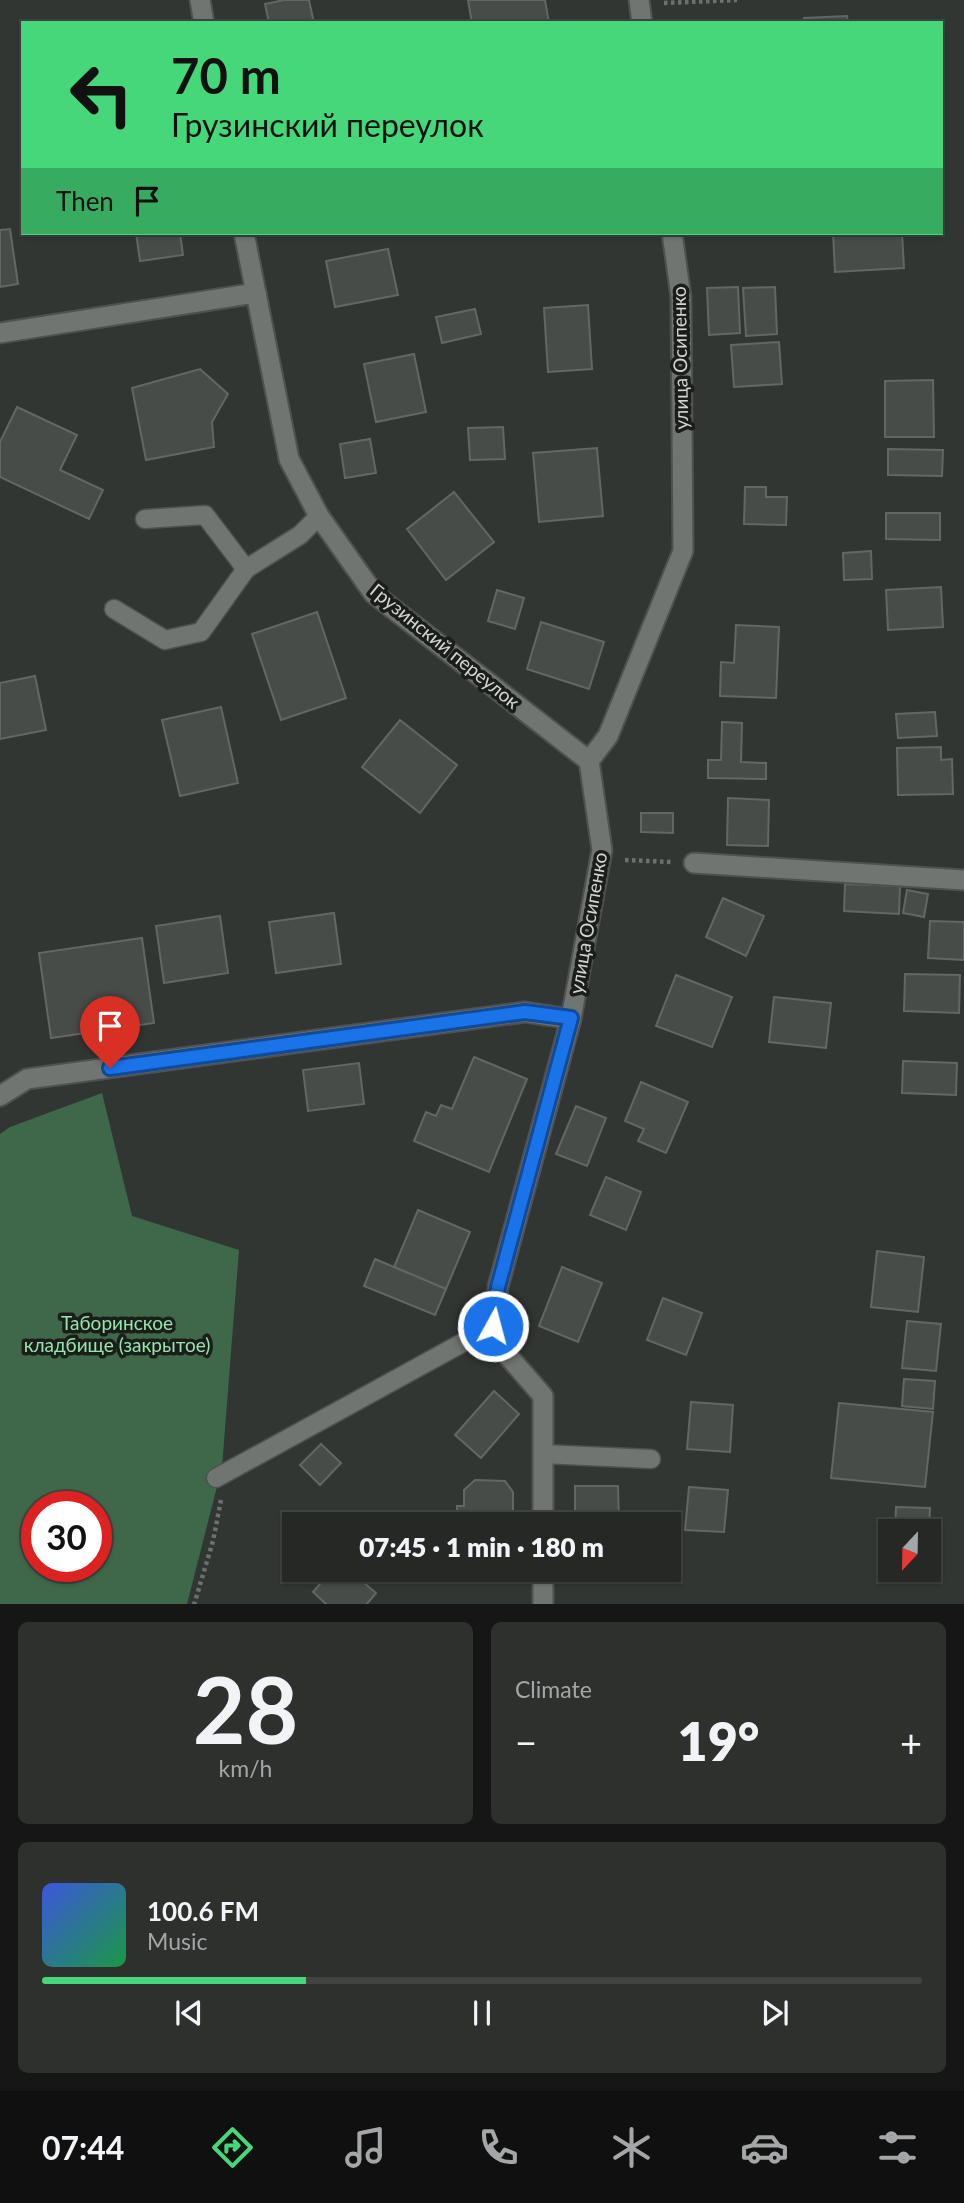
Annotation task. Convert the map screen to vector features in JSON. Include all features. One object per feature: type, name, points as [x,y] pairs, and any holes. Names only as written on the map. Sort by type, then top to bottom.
[{"type":"street","points":[[200,0],[204,21]]},
{"type":"street","name":"Грузинский переулок","points":[[244,235],[289,459],[319,516],[374,594],[589,761]]},
{"type":"street","name":"улица Осипенко","points":[[493,1326],[498,1287],[571,1018],[601,858],[589,761],[608,736],[683,551],[681,298],[672,235]]},
{"type":"street","points":[[0,333],[256,293]]},
{"type":"street","points":[[694,863],[964,880]]},
{"type":"street","points":[[0,1096],[27,1080],[68,1074],[525,1012],[571,1018]]},
{"type":"street","points":[[493,1326],[502,1349],[543,1396],[543,1512]]},
{"type":"street","points":[[543,1582],[543,1604]]},
{"type":"lane","points":[[145,519],[205,515],[246,569]]},
{"type":"lane","points":[[114,609],[165,640],[201,632],[246,569],[300,535],[319,516]]},
{"type":"lane","points":[[222,1474],[493,1326]]},
{"type":"lane","points":[[543,1454],[651,1459]]},
{"type":"path","points":[[640,9],[737,0]]},
{"type":"path","points":[[601,858],[694,863]]},
{"type":"path","points":[[194,1604],[213,1541],[222,1474]]},
{"type":"green space","name":"Таборинское кладбище (закрытое)","points":[[102,1093],[132,1216],[239,1250],[222,1467],[187,1604],[0,1604],[0,1134],[10,1127]]},
{"type":"building","points":[[284,0],[309,0],[314,21],[269,21],[265,4]]},
{"type":"building","points":[[468,0],[545,0],[549,21],[472,21]]},
{"type":"building","points":[[847,16],[848,21],[804,21],[804,18]]},
{"type":"building","points":[[10,229],[18,284],[0,287],[0,230]]},
{"type":"building","points":[[136,235],[180,235],[183,255],[140,261]]},
{"type":"building","points":[[833,235],[902,235],[904,268],[835,272]]},
{"type":"building","points":[[388,249],[398,295],[335,307],[326,261]]},
{"type":"building","points":[[738,287],[740,333],[709,335],[707,288]]},
{"type":"building","points":[[775,287],[777,334],[746,336],[743,288]]},
{"type":"building","points":[[588,305],[592,369],[548,372],[544,308]]},
{"type":"building","points":[[475,309],[481,334],[442,343],[436,317]]},
{"type":"building","points":[[779,342],[782,384],[734,387],[731,345]]},
{"type":"building","points":[[414,354],[426,412],[376,422],[364,364]]},
{"type":"building","points":[[200,369],[228,394],[212,422],[214,447],[146,460],[132,388]]},
{"type":"building","points":[[933,380],[934,437],[885,437],[885,381]]},
{"type":"building","points":[[17,407],[77,435],[60,470],[103,490],[89,519],[0,477],[0,442]]},
{"type":"building","points":[[503,427],[505,459],[470,460],[468,428]]},
{"type":"building","points":[[370,439],[376,473],[345,478],[340,444]]},
{"type":"building","points":[[597,448],[603,516],[539,522],[533,453]]},
{"type":"building","points":[[888,449],[943,450],[942,476],[888,475]]},
{"type":"building","points":[[745,487],[766,487],[766,497],[787,497],[786,525],[744,524]]},
{"type":"building","points":[[454,492],[494,542],[446,580],[407,529]]},
{"type":"building","points":[[886,513],[940,513],[940,540],[886,539]]},
{"type":"building","points":[[871,551],[872,579],[844,580],[843,553]]},
{"type":"building","points":[[941,587],[943,627],[888,630],[886,590]]},
{"type":"building","points":[[497,590],[524,598],[515,629],[488,621]]},
{"type":"building","points":[[317,612],[346,698],[281,720],[252,634]]},
{"type":"building","points":[[541,622],[604,642],[589,689],[527,669]]},
{"type":"building","points":[[736,625],[779,627],[776,698],[720,696],[721,662],[734,663]]},
{"type":"building","points":[[35,676],[46,730],[0,739],[0,683]]},
{"type":"building","points":[[221,707],[238,783],[180,796],[162,720]]},
{"type":"building","points":[[935,712],[937,736],[898,738],[896,714]]},
{"type":"building","points":[[400,720],[457,765],[420,813],[362,767]]},
{"type":"building","points":[[722,722],[742,723],[741,762],[766,763],[766,779],[708,778],[708,760],[721,760]]},
{"type":"building","points":[[941,747],[941,760],[952,759],[953,794],[898,795],[897,748]]},
{"type":"building","points":[[728,798],[769,800],[768,846],[727,845]]},
{"type":"building","points":[[641,813],[673,813],[673,833],[641,832]]},
{"type":"building","points":[[845,884],[900,886],[899,914],[844,911]]},
{"type":"building","points":[[907,890],[928,894],[924,917],[903,913]]},
{"type":"building","points":[[723,898],[764,916],[746,956],[706,937]]},
{"type":"building","points":[[334,913],[341,964],[276,973],[269,922]]},
{"type":"building","points":[[220,916],[228,973],[164,983],[156,926]]},
{"type":"building","points":[[930,921],[964,922],[964,960],[928,958]]},
{"type":"building","points":[[142,938],[154,1023],[51,1038],[39,953]]},
{"type":"building","points":[[905,974],[960,975],[959,1013],[904,1011]]},
{"type":"building","points":[[676,975],[732,997],[712,1047],[656,1026]]},
{"type":"building","points":[[774,997],[831,1003],[826,1048],[769,1042]]},
{"type":"building","points":[[474,1057],[527,1079],[489,1172],[414,1141],[426,1112],[436,1116],[441,1105],[452,1109]]},
{"type":"building","points":[[903,1061],[957,1063],[956,1095],[902,1093]]},
{"type":"building","points":[[359,1063],[364,1104],[308,1111],[303,1070]]},
{"type":"building","points":[[641,1082],[688,1102],[666,1153],[638,1141],[644,1129],[625,1121]]},
{"type":"building","points":[[576,1106],[606,1118],[587,1166],[556,1154]]},
{"type":"building","points":[[606,1177],[641,1192],[626,1230],[590,1215]]},
{"type":"building","points":[[418,1210],[470,1232],[446,1289],[394,1267]]},
{"type":"building","points":[[877,1251],[924,1257],[918,1312],[871,1307]]},
{"type":"building","points":[[375,1259],[446,1289],[435,1315],[364,1286]]},
{"type":"building","points":[[562,1267],[602,1283],[578,1342],[539,1326]]},
{"type":"building","points":[[663,1298],[702,1313],[686,1355],[647,1340]]},
{"type":"building","points":[[907,1321],[941,1324],[936,1371],[902,1368]]},
{"type":"building","points":[[904,1379],[935,1381],[933,1409],[902,1406]]},
{"type":"building","points":[[494,1391],[519,1414],[481,1458],[455,1435]]},
{"type":"building","points":[[691,1402],[733,1405],[730,1452],[687,1449]]},
{"type":"building","points":[[839,1403],[933,1412],[925,1487],[831,1478]]},
{"type":"building","points":[[321,1444],[341,1463],[320,1485],[300,1465]]},
{"type":"building","points":[[475,1480],[505,1481],[513,1492],[513,1512],[457,1512],[457,1506],[464,1506],[464,1490]]},
{"type":"building","points":[[575,1486],[618,1486],[619,1512],[575,1512]]},
{"type":"building","points":[[689,1487],[728,1490],[724,1532],[685,1530]]},
{"type":"building","points":[[896,1507],[930,1508],[930,1519],[896,1519]]},
{"type":"building","points":[[322,1582],[363,1582],[376,1593],[367,1604],[326,1604],[313,1592]]},
{"type":"route","points":[[110,1068],[525,1012],[571,1018],[498,1287],[493,1326]]}]
